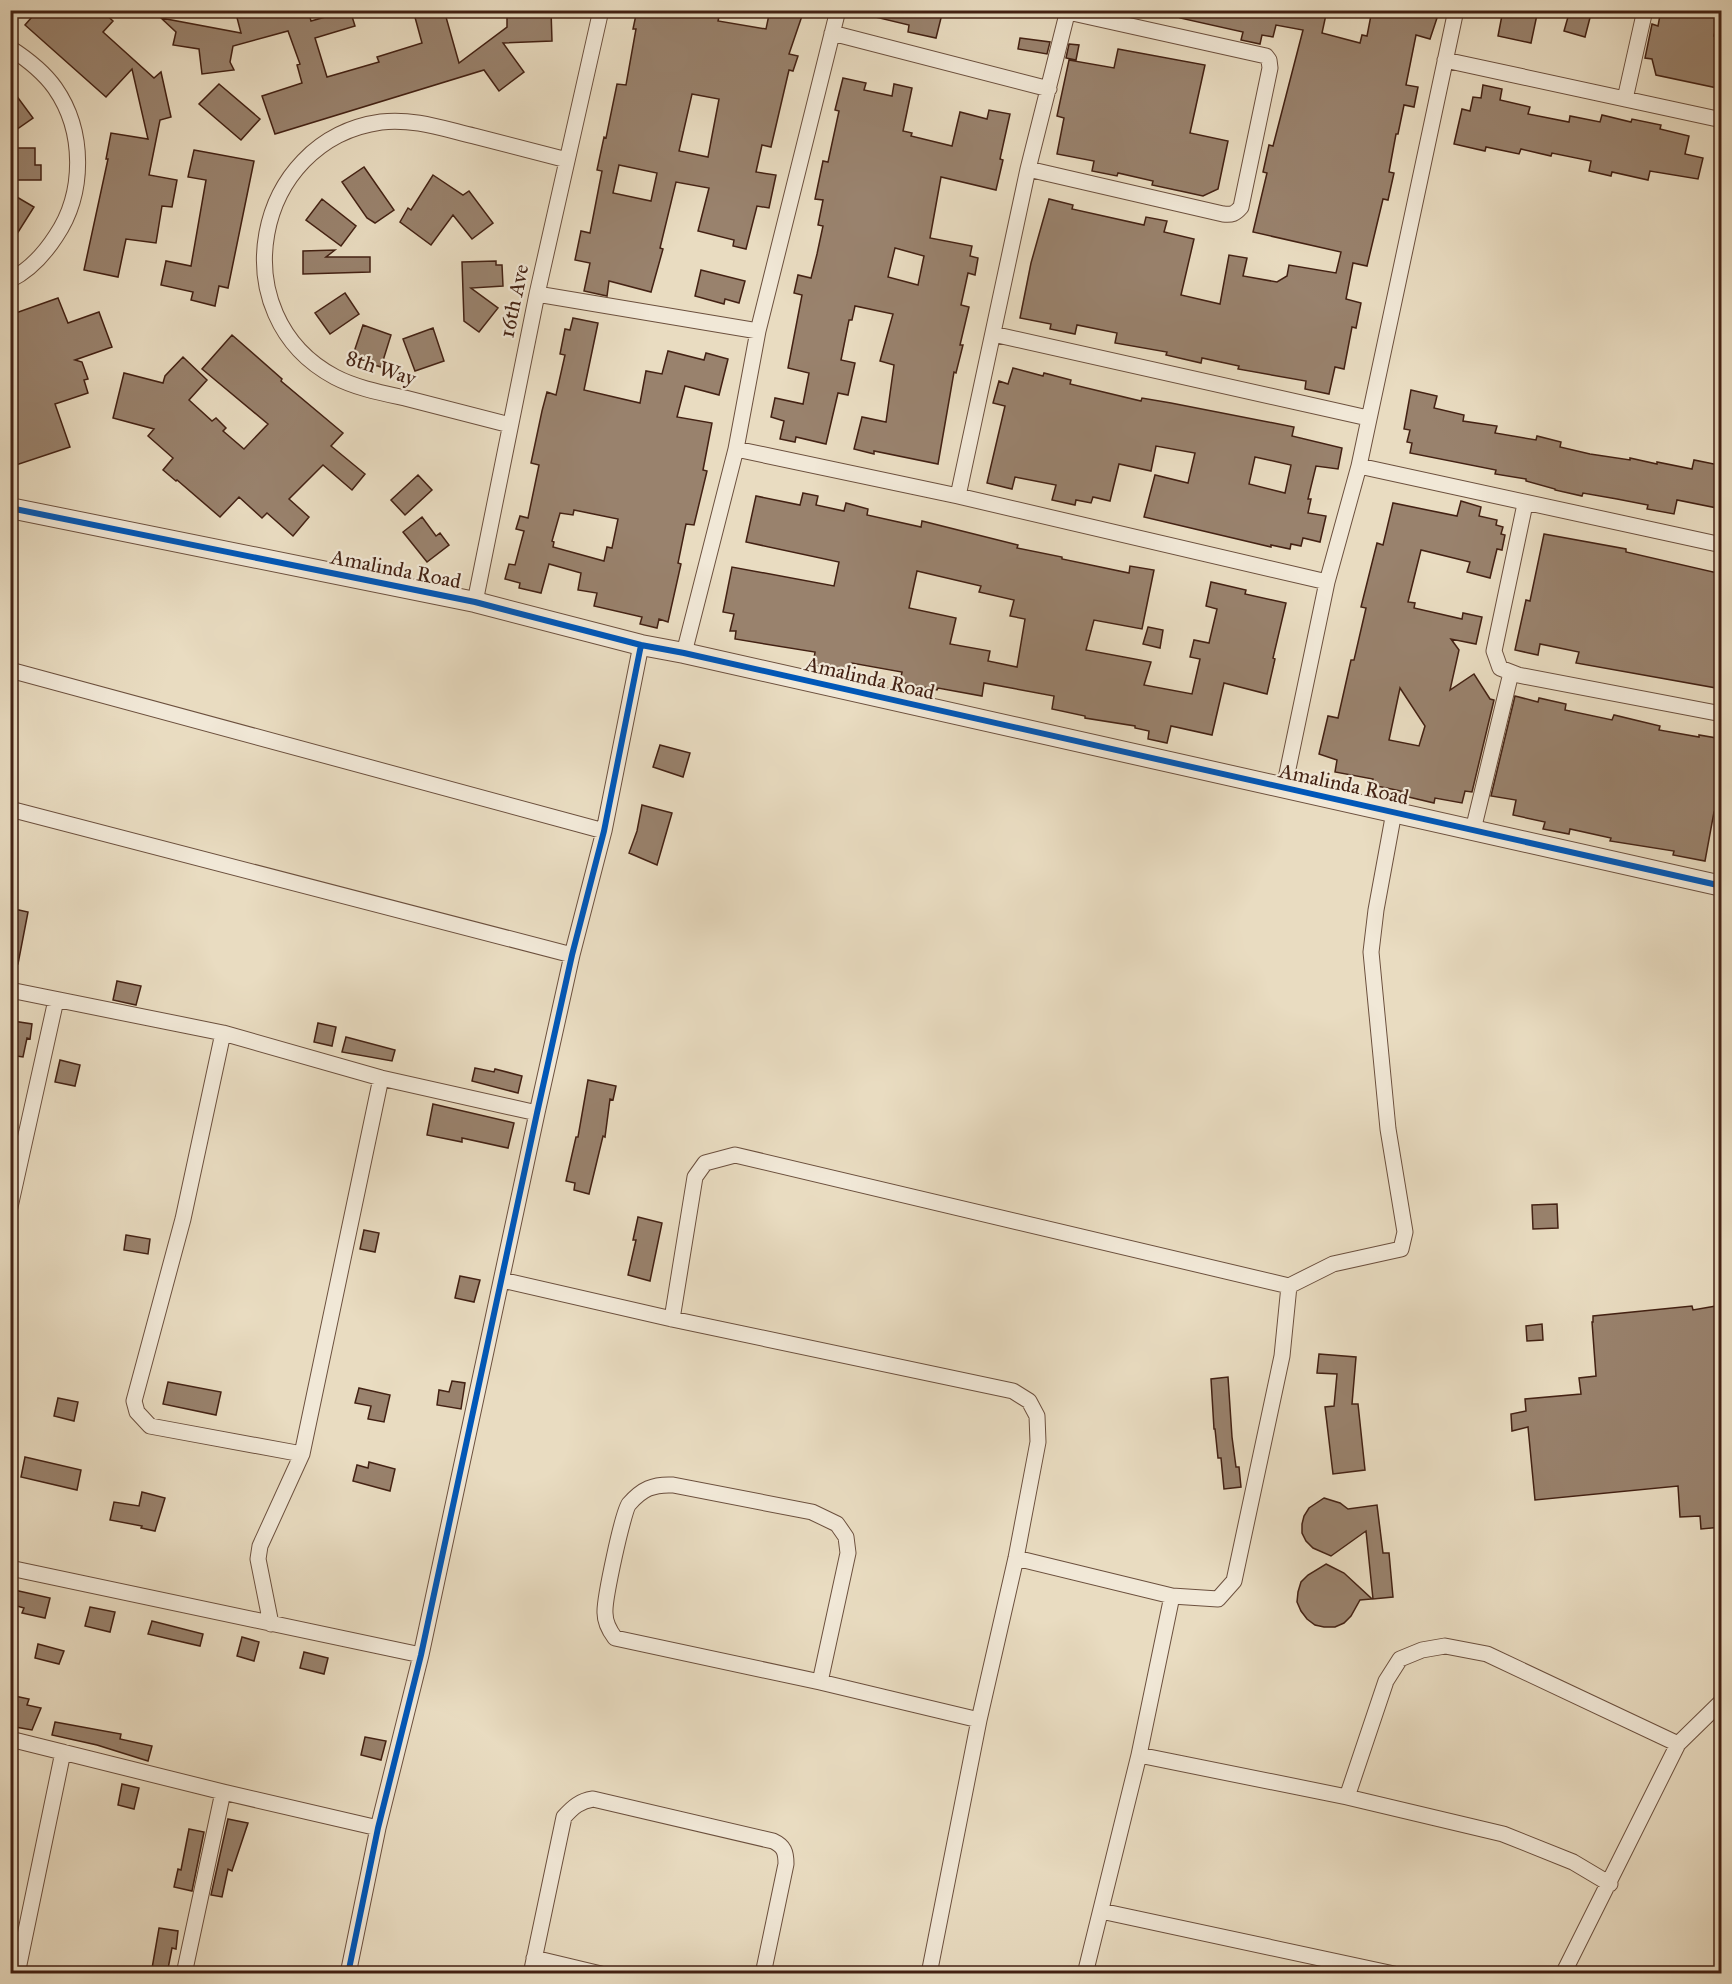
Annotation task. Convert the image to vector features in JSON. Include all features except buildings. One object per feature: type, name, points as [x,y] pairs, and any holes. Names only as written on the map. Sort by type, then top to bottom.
[{"type":"street","name":"16th Ave","points":[[475,602],[537,294],[601,10]]},
{"type":"street","points":[[684,653],[736,449],[758,332],[837,10]]},
{"type":"street","points":[[1284,788],[1327,582],[1359,466],[1456,10]]},
{"type":"street","points":[[1624,99],[1645,10]]},
{"type":"street","points":[[958,496],[1028,169],[1068,11],[1266,56],[1269,60],[1270,68],[1241,207],[1236,213],[1223,214],[1028,169]]},
{"type":"street","points":[[832,33],[1049,89]]},
{"type":"street","points":[[10,48],[32,62],[55,88],[71,120],[78,154],[76,190],[64,223],[45,253],[10,280]]},
{"type":"street","points":[[1445,60],[1722,120]]},
{"type":"street","name":"8th Way","points":[[510,425],[371,390],[335,377],[305,355],[281,325],[267,290],[263,252],[270,215],[287,181],[312,153],[344,133],[381,123],[419,122],[567,160]]},
{"type":"street","points":[[537,294],[758,332]]},
{"type":"street","points":[[993,334],[1368,418]]},
{"type":"street","points":[[736,449],[958,496],[1327,582]]},
{"type":"street","points":[[1359,466],[1525,504],[1722,545]]},
{"type":"street","points":[[1525,504],[1494,651],[1500,668],[1511,673],[1722,714]]},
{"type":"street","name":"Amalinda Road","points":[[10,508],[475,602],[641,645],[1722,886]]},
{"type":"street","points":[[348,1974],[378,1828],[421,1655],[537,1113],[604,831],[641,645]]},
{"type":"street","points":[[10,670],[604,831]]},
{"type":"street","points":[[1473,830],[1511,673]]},
{"type":"street","points":[[10,809],[573,955]]},
{"type":"street","points":[[672,1319],[695,1177],[705,1163],[735,1155],[1289,1286],[1333,1264],[1401,1249],[1405,1232],[1388,1129],[1371,952],[1376,909],[1394,812]]},
{"type":"street","points":[[10,990],[223,1033],[381,1078],[537,1113]]},
{"type":"street","points":[[10,1207],[56,1000]]},
{"type":"street","points":[[223,1033],[183,1219],[134,1401],[137,1412],[150,1426],[302,1454]]},
{"type":"street","points":[[271,1624],[258,1559],[260,1546],[302,1454],[381,1078]]},
{"type":"street","points":[[502,1280],[672,1319],[1013,1391],[1029,1401],[1037,1416],[1038,1442],[1016,1558],[979,1720],[929,1974]]},
{"type":"street","points":[[1016,1558],[1172,1596],[1218,1599],[1234,1581],[1282,1356],[1289,1286]]},
{"type":"street","points":[[820,1682],[848,1553],[846,1537],[837,1524],[812,1512],[673,1485],[657,1484],[644,1489],[626,1506],[604,1614],[615,1638],[820,1682],[979,1720]]},
{"type":"street","points":[[10,1569],[421,1655]]},
{"type":"street","points":[[1085,1974],[1139,1755],[1172,1596]]},
{"type":"street","points":[[1347,1797],[1386,1681],[1400,1659],[1422,1650],[1445,1646],[1487,1654],[1678,1744]]},
{"type":"street","points":[[1563,1974],[1678,1744],[1722,1701]]},
{"type":"street","points":[[10,1739],[378,1828]]},
{"type":"street","points":[[17,1974],[63,1752]]},
{"type":"street","points":[[1139,1755],[1347,1797],[1503,1834],[1573,1862],[1610,1884]]},
{"type":"street","points":[[184,1974],[223,1792]]},
{"type":"street","points":[[531,1974],[564,1817],[575,1805],[593,1799],[781,1845],[786,1853],[786,1864],[763,1974]]},
{"type":"street","points":[[1101,1911],[1394,1974]]},
{"type":"street","points":[[534,1958],[602,1974]]},
{"type":"cycle path","points":[[10,508],[475,602],[641,645],[1722,886]]},
{"type":"cycle path","points":[[348,1974],[378,1828],[421,1655],[572,955],[604,831],[641,645]]}]
